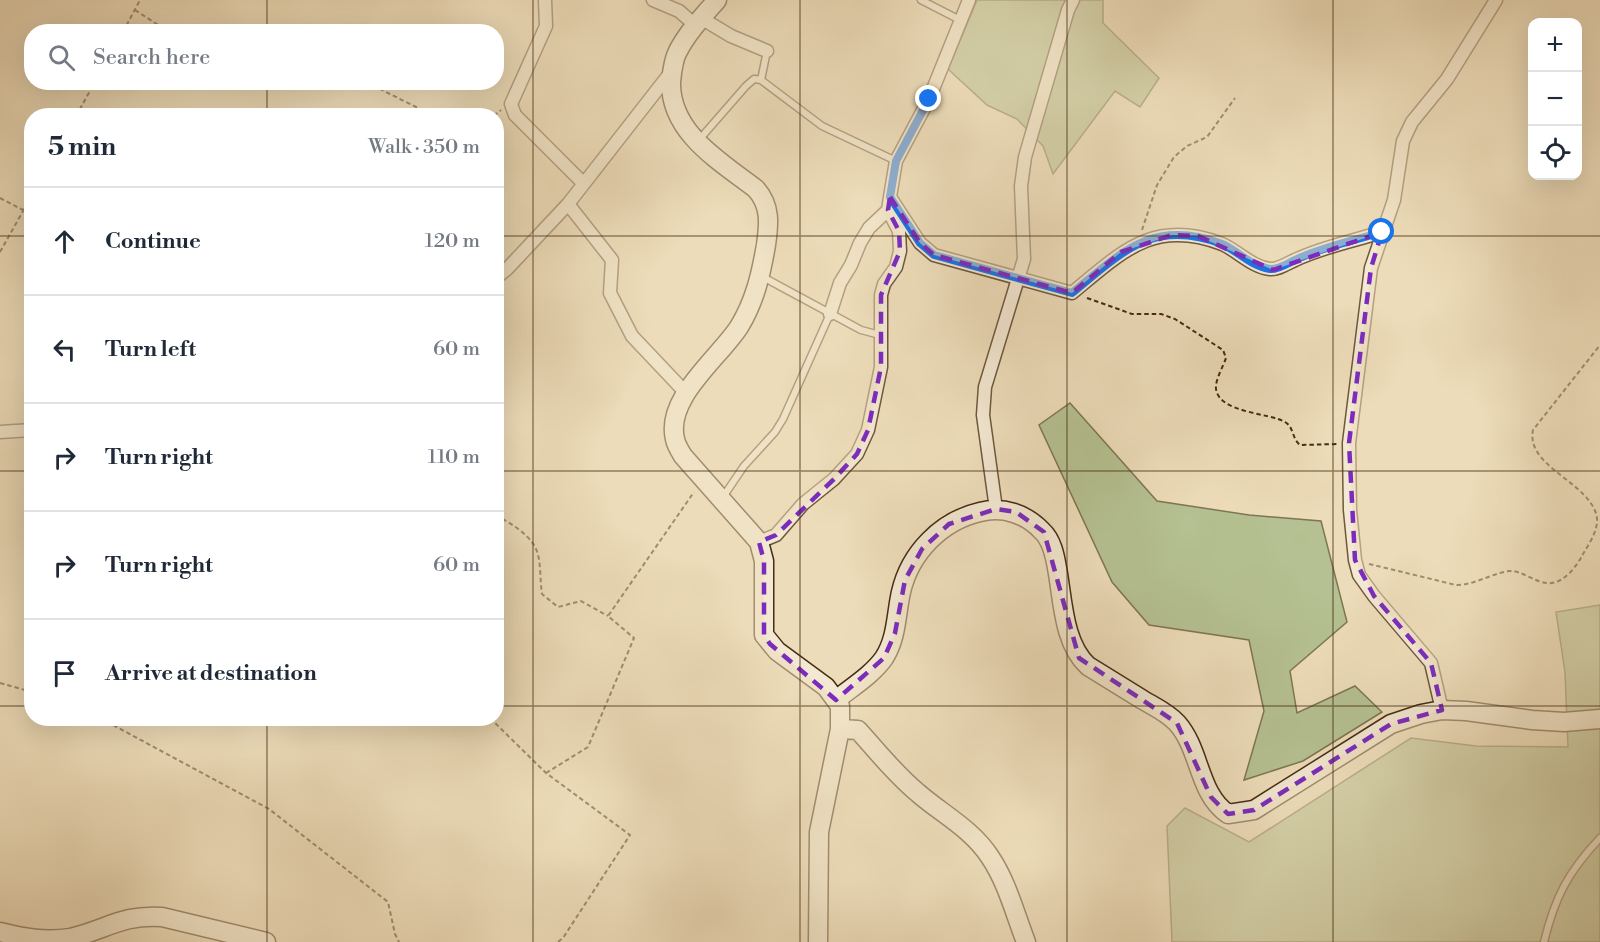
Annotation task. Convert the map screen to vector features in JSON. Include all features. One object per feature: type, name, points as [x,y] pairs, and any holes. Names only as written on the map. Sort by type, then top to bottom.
[{"type":"street","points":[[545,0],[546,26],[511,104],[515,116],[583,183]]},
{"type":"street","points":[[653,0],[767,51]]},
{"type":"street","points":[[717,0],[698,22],[677,53],[672,71],[671,91],[676,113],[697,142],[764,198],[768,210],[769,227],[754,298],[737,329],[686,393],[678,408],[674,427],[675,440],[683,456],[759,542],[764,561],[764,635],[777,651],[826,687],[840,706],[840,729],[819,832],[818,942]]},
{"type":"street","points":[[830,314],[840,283],[860,243],[870,228],[888,210],[896,161],[929,99],[969,0]]},
{"type":"street","points":[[996,508],[983,415],[985,387],[1023,259],[1021,186],[1025,157],[1068,10],[1073,0]]},
{"type":"street","points":[[1442,710],[1431,663],[1359,575],[1355,560],[1350,510],[1349,443],[1371,268],[1394,200],[1403,141],[1412,122],[1447,79],[1496,0]]},
{"type":"street","points":[[504,271],[568,204],[672,71]]},
{"type":"street","points":[[890,197],[920,243],[934,255],[1072,293],[1121,252],[1140,242],[1173,235],[1198,236],[1225,245],[1261,267],[1273,270],[1306,255],[1382,232]]},
{"type":"street","points":[[568,204],[612,260],[610,293],[632,336],[686,393]]},
{"type":"street","points":[[759,542],[776,535],[803,504],[834,479],[857,454],[868,430],[881,367],[881,295],[884,284],[896,267],[900,251],[899,231],[888,210]]},
{"type":"street","points":[[0,432],[24,430]]},
{"type":"street","points":[[836,700],[875,669],[884,658],[895,633],[905,580],[922,549],[949,524],[978,512],[996,508],[1016,512],[1044,532],[1052,546],[1067,625],[1073,647],[1079,658],[1088,666],[1164,712],[1177,723],[1194,751],[1211,797],[1219,808],[1228,814],[1254,810],[1391,724],[1421,714],[1442,710],[1564,722],[1600,719]]},
{"type":"street","points":[[840,729],[858,729],[892,769],[918,794],[962,826],[977,840],[990,856],[999,873],[1026,942]]},
{"type":"street","points":[[0,932],[48,941],[71,938],[125,919],[144,916],[162,917],[266,942]]},
{"type":"lane","points":[[921,0],[960,20]]},
{"type":"lane","points":[[761,80],[767,51]]},
{"type":"lane","points":[[697,142],[754,79],[761,80],[822,126],[896,161]]},
{"type":"lane","points":[[760,276],[861,330],[881,335]]},
{"type":"lane","points":[[722,500],[744,466],[775,432],[783,419],[830,314]]},
{"type":"lane","points":[[1544,942],[1551,912],[1572,870],[1600,838]]},
{"type":"path","points":[[127,24],[140,0]]},
{"type":"path","points":[[135,9],[157,24]]},
{"type":"path","points":[[80,108],[91,90]]},
{"type":"path","points":[[382,90],[418,108]]},
{"type":"path","points":[[1140,242],[1157,185],[1174,157],[1187,146],[1207,137],[1214,131],[1235,98]]},
{"type":"path","points":[[0,198],[23,210],[0,252]]},
{"type":"path","points":[[1072,293],[1132,314],[1161,314],[1175,319],[1222,350],[1226,358],[1216,387],[1218,395],[1226,403],[1253,414],[1284,421],[1290,425],[1295,441],[1300,444],[1349,443]]},
{"type":"path","points":[[1355,560],[1456,585],[1468,585],[1511,571],[1545,583],[1554,583],[1567,576],[1580,560],[1595,531],[1597,518],[1589,501],[1548,464],[1536,451],[1531,440],[1533,430],[1600,345]]},
{"type":"path","points":[[608,616],[703,480]]},
{"type":"path","points":[[504,520],[513,525],[535,547],[538,553],[542,594],[558,607],[581,601],[608,616],[634,638],[588,747],[546,773]]},
{"type":"path","points":[[0,683],[24,690]]},
{"type":"path","points":[[115,726],[269,809],[388,902],[399,942]]},
{"type":"path","points":[[498,726],[546,773],[630,835],[563,938],[558,942]]},
{"type":"highlighted area","points":[[890,197],[920,243],[934,255],[1072,293],[1121,252],[1172,235],[1198,236],[1273,270],[1382,232],[1371,268],[1349,443],[1355,560],[1374,596],[1431,663],[1442,710],[1391,724],[1254,810],[1228,814],[1211,797],[1177,723],[1079,658],[1044,532],[1016,512],[996,509],[949,524],[922,549],[905,580],[895,633],[884,658],[836,700],[770,644],[764,635],[764,561],[759,542],[776,535],[834,479],[857,454],[868,430],[881,367],[881,295],[900,251],[899,231],[888,210]]},
{"type":"green space","points":[[977,0],[1103,0],[1103,23],[1159,78],[1140,107],[1115,91],[1053,174],[1043,146],[1017,119],[987,105],[948,69]]},
{"type":"green space","points":[[1070,403],[1157,501],[1249,515],[1321,521],[1347,622],[1290,671],[1297,713],[1355,686],[1382,712],[1303,761],[1244,780],[1264,711],[1249,640],[1149,625],[1112,582],[1039,425]]},
{"type":"green space","points":[[1600,605],[1600,942],[1172,942],[1167,826],[1185,808],[1249,842],[1411,738],[1476,746],[1568,747],[1565,672],[1556,612]]},
{"type":"route","points":[[929,99],[896,161],[890,197],[920,243],[934,255],[1072,293],[1121,252],[1140,242],[1173,235],[1198,236],[1225,245],[1261,267],[1273,270],[1306,255],[1382,232]]}]
